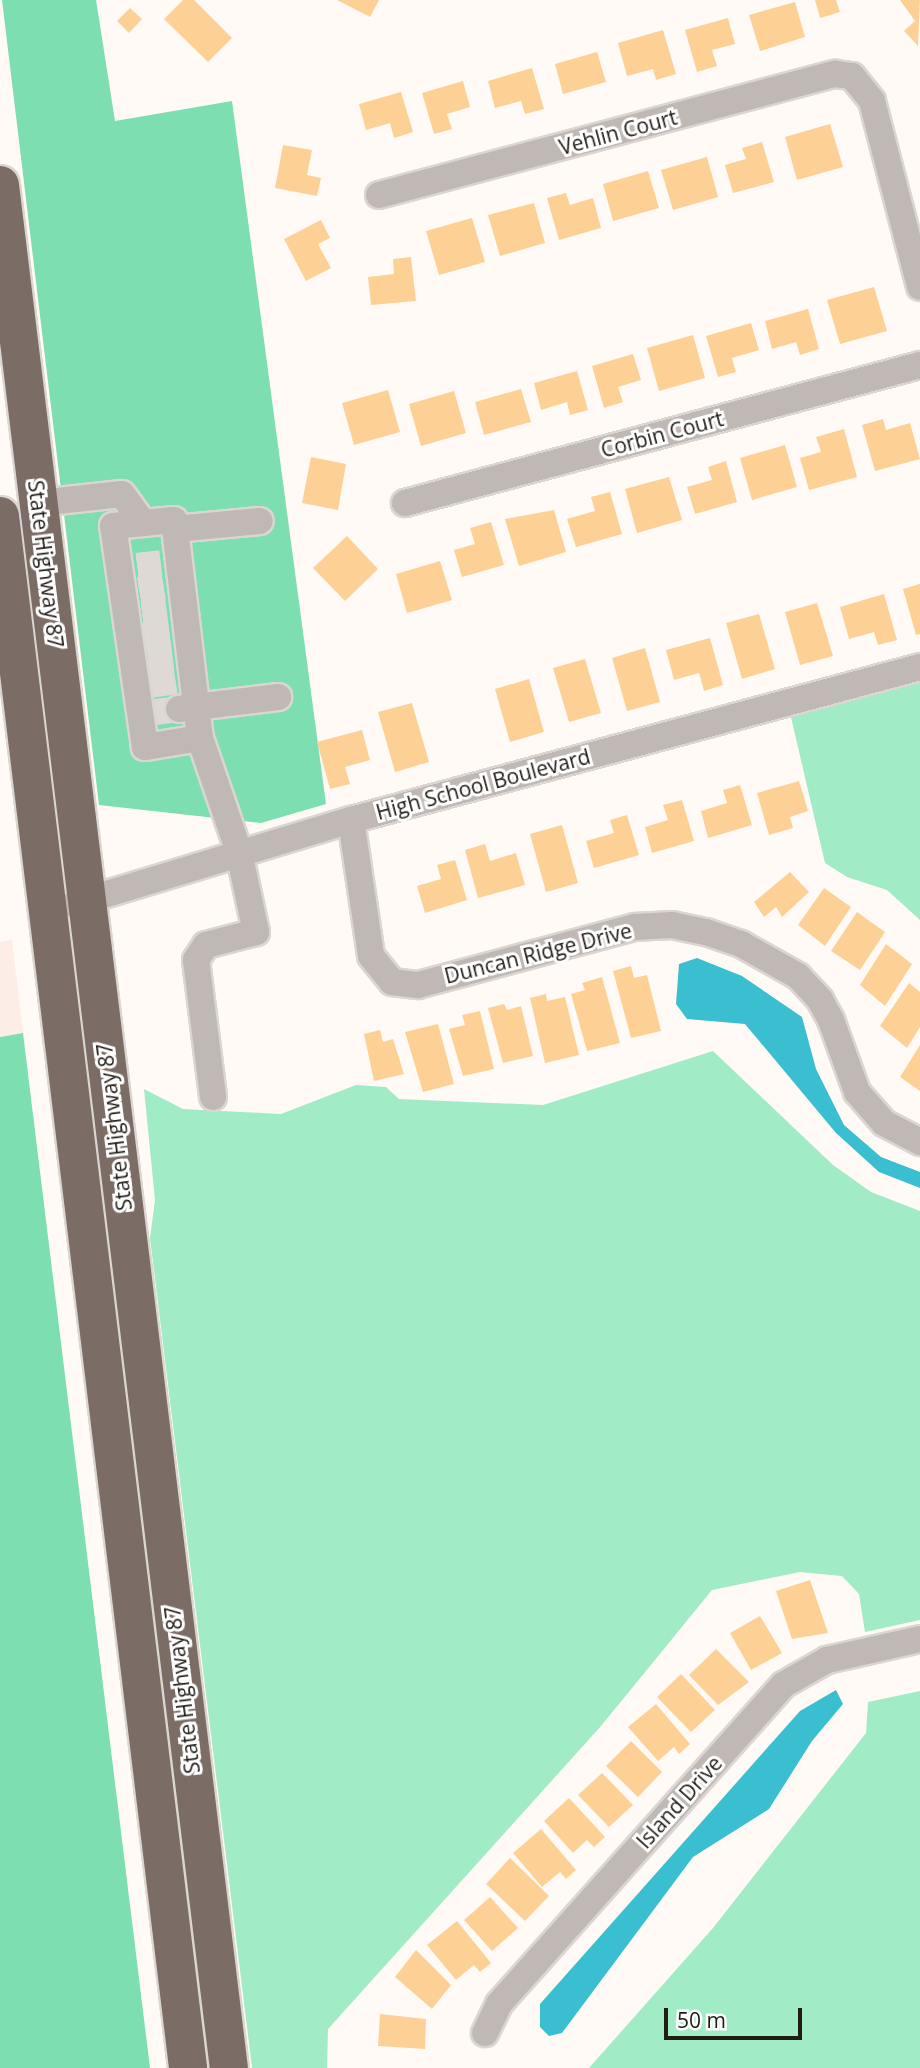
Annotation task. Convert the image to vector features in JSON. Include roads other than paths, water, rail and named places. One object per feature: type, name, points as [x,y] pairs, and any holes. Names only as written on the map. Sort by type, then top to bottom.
[{"type":"highway","name":"State Highway 87","points":[[0,185],[4,246],[88,901],[229,2068]]},
{"type":"highway","points":[[0,516],[188,2068]]},
{"type":"street","name":"Vehlin Court","points":[[379,195],[835,75],[856,80],[872,101],[920,287]]},
{"type":"street","name":"Corbin Court","points":[[405,503],[920,365]]},
{"type":"street","points":[[38,503],[122,494],[144,523]]},
{"type":"street","points":[[200,738],[145,747],[167,711],[156,624],[113,526],[174,520],[175,529],[156,624],[167,711],[200,738],[239,852],[256,932],[206,944],[196,960],[213,1097]]},
{"type":"street","points":[[175,529],[260,521]]},
{"type":"street","name":"High School Boulevard","points":[[48,910],[88,901],[239,852],[351,820],[920,667]]},
{"type":"street","points":[[167,711],[278,697]]},
{"type":"street","name":"Duncan Ridge Drive","points":[[351,820],[371,956],[392,982],[418,985],[635,927],[672,925],[706,932],[741,944],[798,975],[820,1000],[831,1020],[857,1092],[884,1123],[920,1143]]},
{"type":"street","name":"Island Drive","points":[[485,2033],[499,2004],[783,1685],[827,1660],[920,1639]]},
{"type":"street","points":[[186,1717],[178,1805],[210,2068]]},
{"type":"water","points":[[697,958],[742,976],[802,1017],[816,1069],[844,1125],[881,1157],[920,1172],[920,1188],[879,1172],[836,1133],[745,1024],[687,1019],[676,1004],[679,964]]},
{"type":"water","points":[[836,1690],[843,1704],[812,1741],[769,1809],[693,1857],[562,2033],[549,2036],[540,2027],[540,2004],[800,1711]]},
{"type":"tunnel","points":[[137,566],[161,563]]},
{"type":"tunnel","points":[[139,590],[164,586]]},
{"type":"tunnel","points":[[142,614],[167,611]]},
{"type":"tunnel","points":[[144,637],[170,634]]},
{"type":"tunnel","points":[[148,661],[173,658]]},
{"type":"tunnel","points":[[151,685],[176,681]]},
{"type":"tunnel","points":[[155,712],[179,709]]}]
